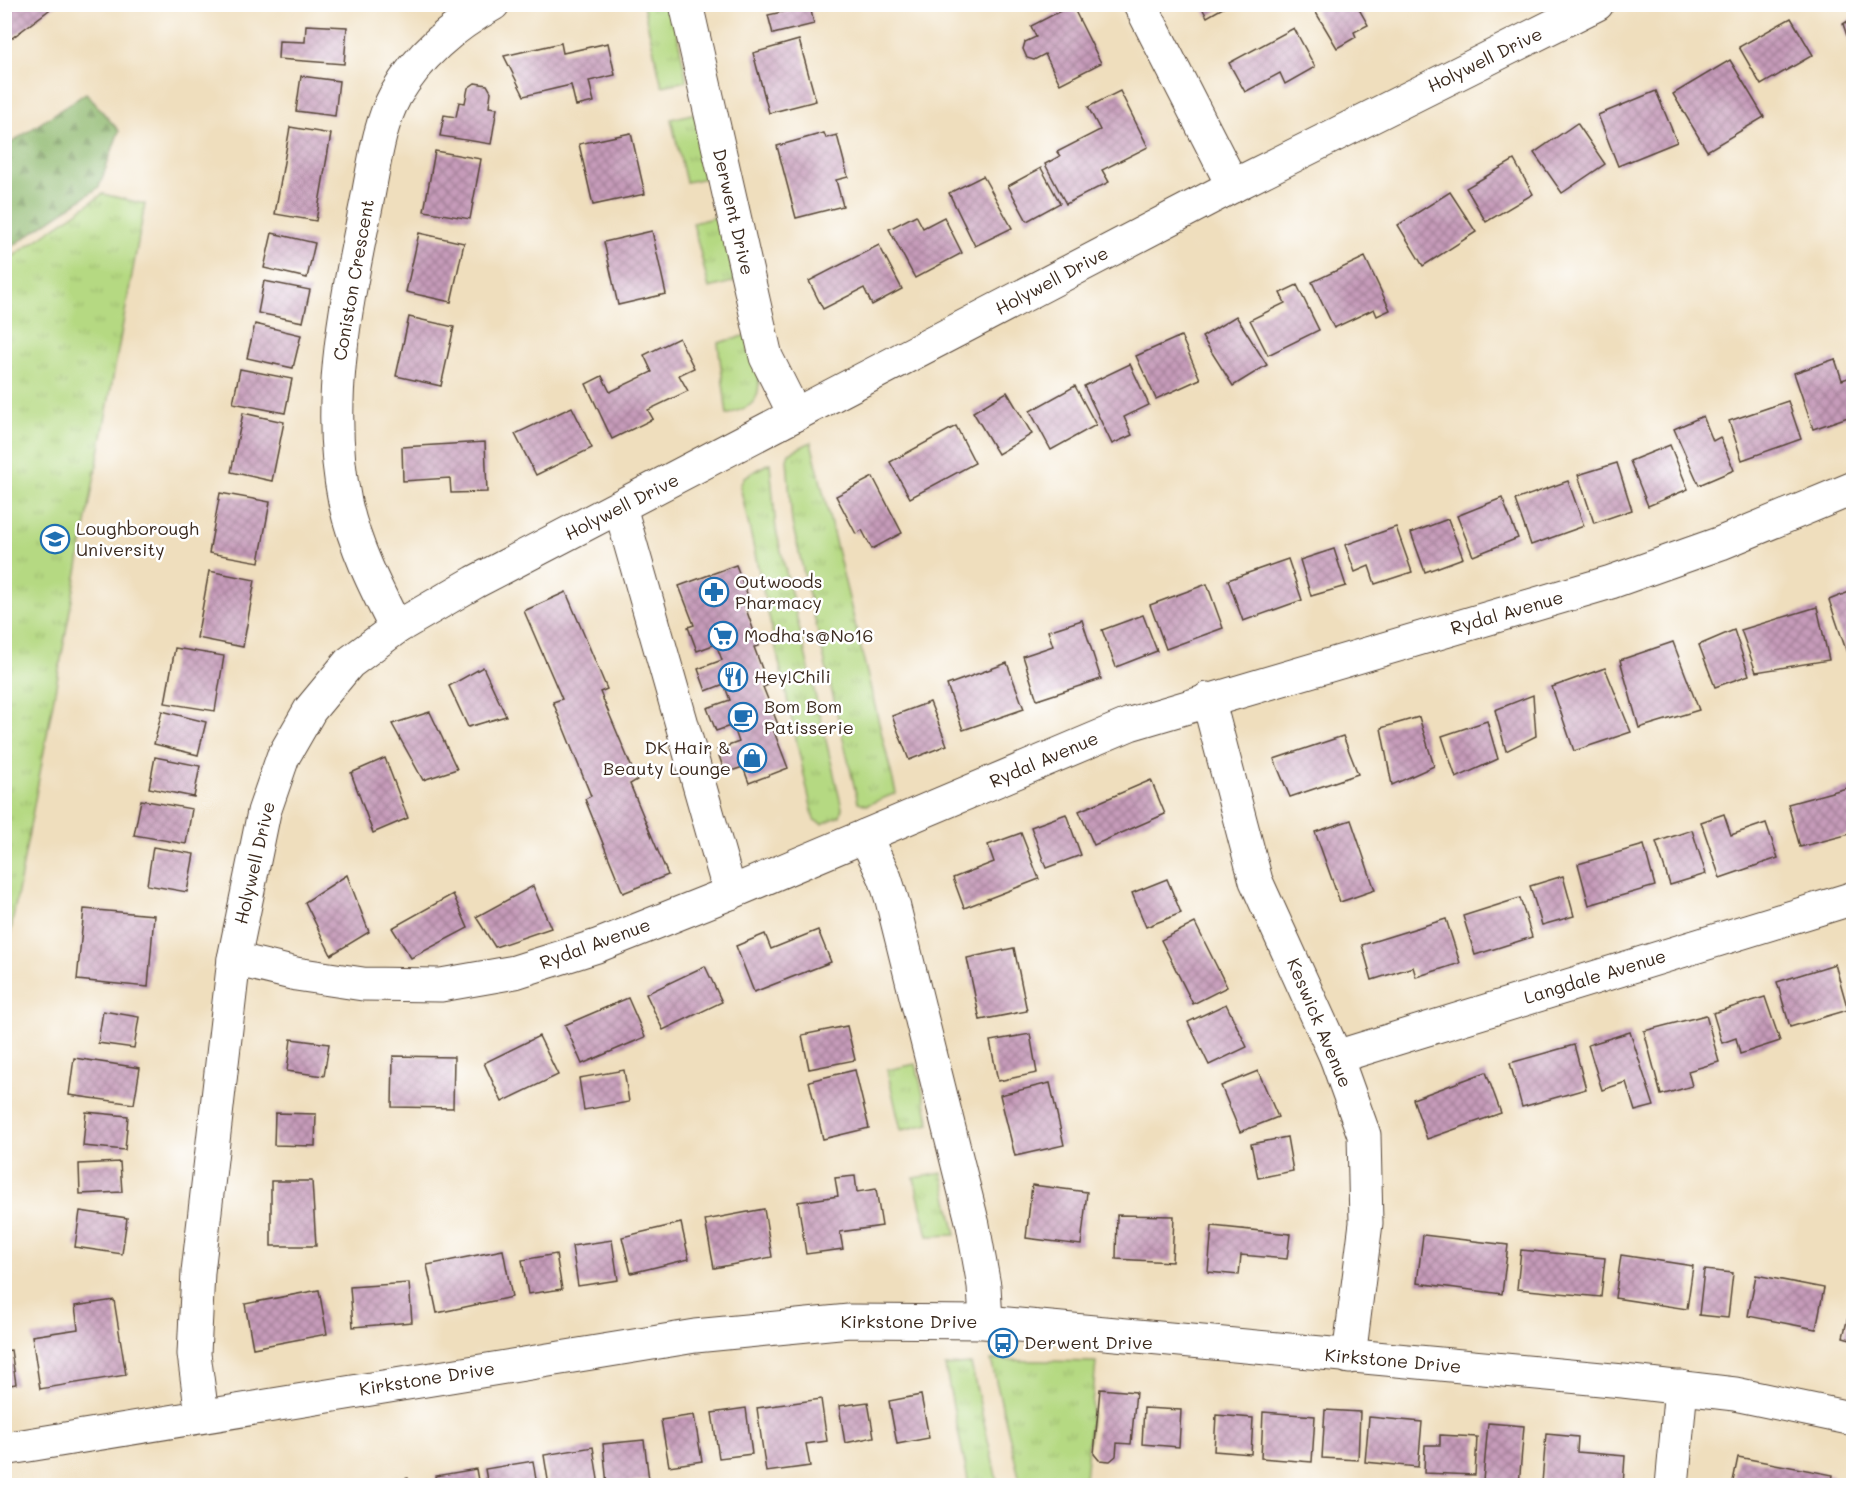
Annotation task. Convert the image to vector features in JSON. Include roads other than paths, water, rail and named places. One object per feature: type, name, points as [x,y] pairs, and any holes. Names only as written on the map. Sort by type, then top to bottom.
[{"type":"street","name":"Coniston Crescent","points":[[396,628],[358,550],[345,502],[337,434],[339,358],[346,308],[379,145],[394,98],[427,53],[468,18],[493,4]]},
{"type":"street","name":"Derwent Drive","points":[[686,4],[766,357],[795,415]]},
{"type":"street","points":[[1140,4],[1233,186]]},
{"type":"street","name":"Holywell Drive","points":[[202,1415],[194,1354],[198,1272],[234,959],[264,812],[283,757],[310,710],[349,663],[396,628],[475,582],[1233,186],[1597,4]]},
{"type":"street","name":"Rydal Avenue","points":[[234,959],[296,974],[363,984],[441,985],[515,972],[597,946],[730,893],[1130,724],[1208,699],[1611,582],[1721,543],[1854,488]]},
{"type":"street","points":[[620,507],[730,893]]},
{"type":"street","name":"Keswick Avenue","points":[[1208,699],[1256,880],[1336,1057],[1364,1135],[1367,1170],[1366,1223],[1349,1357]]},
{"type":"street","points":[[865,836],[885,878],[892,900],[979,1255],[986,1322]]},
{"type":"street","name":"Langdale Avenue","points":[[1336,1057],[1854,898]]},
{"type":"street","name":"Kirkstone Drive","points":[[4,1449],[202,1415],[706,1335],[849,1321],[986,1322],[1681,1387],[1735,1394],[1854,1419]]},
{"type":"street","points":[[1672,1485],[1681,1387]]},
{"type":"place","name":"Loughborough University","points":[[55,539]]},
{"type":"place","name":"Outwoods Pharmacy","points":[[714,592]]},
{"type":"place","name":"Modha's@No16","points":[[723,636]]},
{"type":"place","name":"Hey!Chili","points":[[733,677]]},
{"type":"place","name":"Bom Bom Patisserie","points":[[743,717]]},
{"type":"place","name":"DK Hair & Beauty Lounge","points":[[752,758]]},
{"type":"place","name":"Derwent Drive","points":[[1003,1343]]}]
